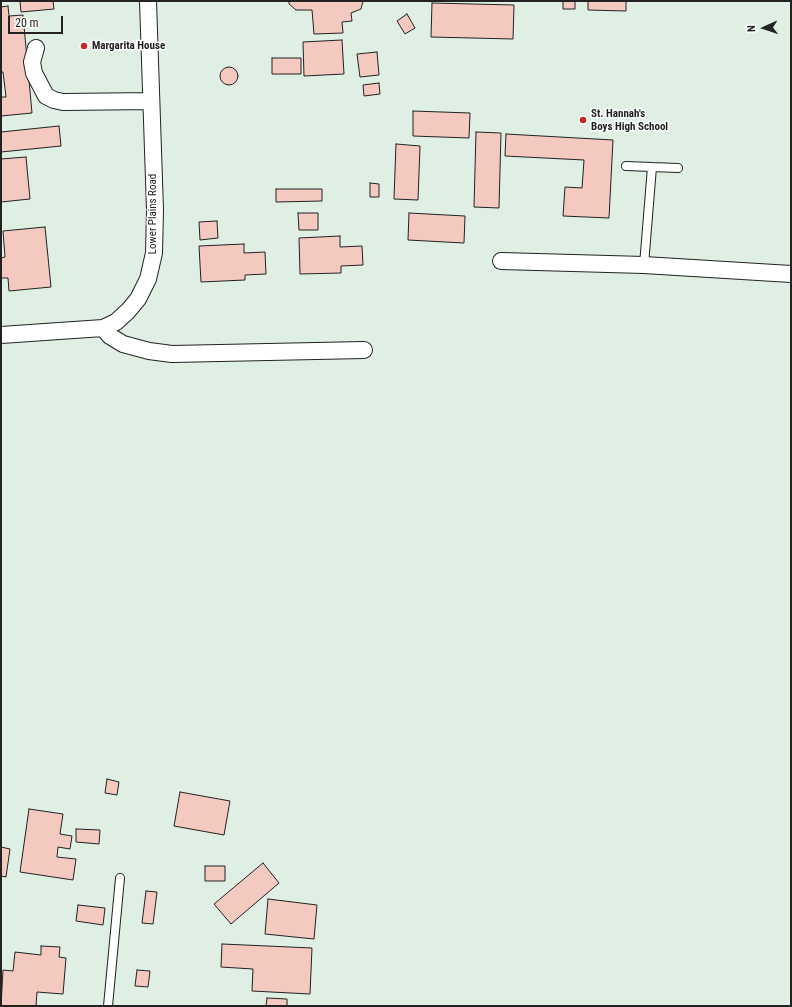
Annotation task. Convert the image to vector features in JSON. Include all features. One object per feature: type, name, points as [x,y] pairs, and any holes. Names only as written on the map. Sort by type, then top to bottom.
[{"type":"street","name":"Lower Plains Road","points":[[1,335],[103,328],[116,322],[138,299],[148,279],[154,253],[148,1]]},
{"type":"street","points":[[36,48],[32,62],[34,73],[46,96],[54,100],[64,102],[151,101]]},
{"type":"street","points":[[501,261],[644,265],[791,274]]},
{"type":"street","points":[[103,328],[110,336],[124,344],[149,351],[172,354],[364,350]]},
{"type":"lane","points":[[626,166],[678,168]]},
{"type":"lane","points":[[644,265],[652,167]]},
{"type":"lane","points":[[108,1006],[120,878]]},
{"type":"green space","points":[[1,1],[791,1],[791,1006],[1,1006]]},
{"type":"building","points":[[20,1],[53,1],[54,9],[21,12]]},
{"type":"building","points":[[289,1],[363,1],[361,9],[351,13],[352,21],[342,22],[343,33],[314,34],[312,10],[296,10],[289,4]]},
{"type":"building","points":[[563,1],[575,1],[575,9],[563,9]]},
{"type":"building","points":[[588,1],[626,1],[626,11],[588,10]]},
{"type":"building","points":[[432,3],[514,5],[513,39],[431,37]]},
{"type":"building","points":[[8,6],[9,16],[23,15],[32,113],[1,116],[1,97],[6,97],[3,72],[1,72],[1,7]]},
{"type":"building","points":[[407,14],[415,28],[405,34],[397,21]]},
{"type":"building","points":[[342,40],[344,74],[304,76],[303,42]]},
{"type":"building","points":[[377,52],[379,75],[360,77],[357,54]]},
{"type":"building","points":[[272,58],[301,58],[301,74],[272,74]]},
{"type":"building","points":[[229,67],[235,70],[238,76],[235,82],[229,85],[223,82],[220,76],[223,70]]},
{"type":"building","points":[[379,83],[380,94],[364,96],[363,85]]},
{"type":"building","points":[[413,111],[470,113],[469,138],[413,136]]},
{"type":"building","points":[[59,126],[61,146],[1,152],[1,132]]},
{"type":"building","points":[[476,132],[501,133],[499,208],[474,207]]},
{"type":"building","points":[[506,134],[613,140],[609,218],[563,216],[565,187],[582,188],[584,160],[505,156]]},
{"type":"building","points":[[396,144],[420,146],[418,200],[394,199]]},
{"type":"building","points":[[26,157],[30,199],[1,202],[1,159]]},
{"type":"building","points":[[370,183],[379,184],[379,197],[370,197]]},
{"type":"building","points":[[276,189],[322,189],[322,201],[276,202]]},
{"type":"building","points":[[298,213],[318,213],[318,230],[299,230]]},
{"type":"building","points":[[409,213],[465,216],[464,243],[408,240]]},
{"type":"building","points":[[217,221],[218,238],[200,240],[199,222]]},
{"type":"building","points":[[45,227],[51,287],[9,291],[8,278],[1,278],[1,258],[5,257],[3,231]]},
{"type":"building","points":[[340,236],[340,247],[362,246],[363,265],[341,266],[341,273],[300,274],[299,238]]},
{"type":"building","points":[[244,244],[244,253],[265,252],[266,274],[245,275],[245,280],[201,282],[199,246]]},
{"type":"building","points":[[107,779],[119,782],[117,795],[105,793]]},
{"type":"building","points":[[180,792],[230,801],[224,835],[174,826]]},
{"type":"building","points":[[29,809],[63,814],[60,834],[72,836],[70,849],[58,847],[57,857],[76,859],[73,880],[20,872]]},
{"type":"building","points":[[76,829],[100,830],[99,844],[76,842]]},
{"type":"building","points":[[1,847],[10,849],[6,877],[1,876]]},
{"type":"building","points":[[263,863],[279,883],[231,924],[214,904]]},
{"type":"building","points":[[205,866],[225,866],[225,881],[205,881]]},
{"type":"building","points":[[146,891],[157,892],[153,924],[142,923]]},
{"type":"building","points":[[268,899],[317,905],[314,939],[265,934]]},
{"type":"building","points":[[78,905],[105,908],[103,925],[76,921]]},
{"type":"building","points":[[222,944],[312,948],[310,994],[252,991],[253,969],[221,967]]},
{"type":"building","points":[[41,946],[60,947],[59,957],[66,958],[63,994],[37,992],[36,1006],[1,1006],[3,970],[13,971],[15,952],[41,955]]},
{"type":"building","points":[[137,970],[150,971],[148,987],[135,986]]},
{"type":"building","points":[[267,998],[287,999],[287,1006],[266,1006]]},
{"type":"place","name":"Margarita House","points":[[84,46]]},
{"type":"place","name":"St. Hannah's Boys High School","points":[[583,120]]}]
